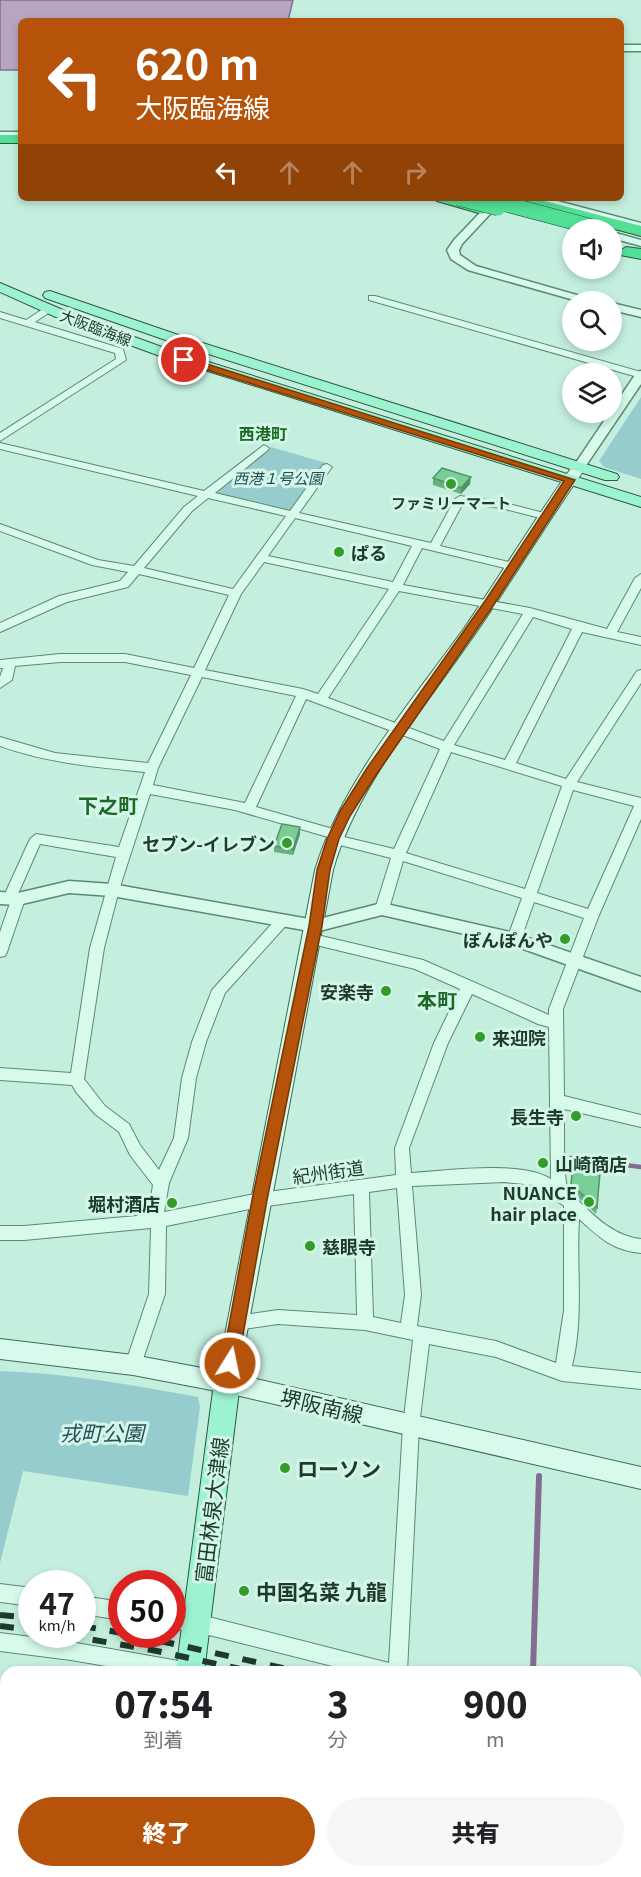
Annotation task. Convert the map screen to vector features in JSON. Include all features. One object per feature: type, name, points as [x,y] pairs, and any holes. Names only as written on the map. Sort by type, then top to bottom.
[{"type":"highway","points":[[453,201],[484,209],[502,220]]},
{"type":"highway","points":[[469,201],[562,226]]},
{"type":"highway","points":[[497,201],[563,219]]},
{"type":"highway","points":[[528,201],[641,227]]},
{"type":"highway","points":[[557,201],[622,218],[641,227]]},
{"type":"main road","name":"大阪臨海線","points":[[0,272],[63,300],[124,322],[575,473],[641,502]]},
{"type":"main road","name":"大阪臨海線","points":[[0,287],[49,309],[165,354],[575,473],[641,486]]},
{"type":"main road","points":[[227,1383],[324,870],[334,837],[344,815],[399,730],[489,603],[544,516],[575,473]]},
{"type":"main road","name":"堺阪南線","points":[[0,1349],[134,1365],[227,1383],[641,1478]]},
{"type":"main road","name":"富田林泉大津線","points":[[186,1615],[227,1383]]},
{"type":"main road","name":"富田林泉大津線","points":[[186,1631],[189,1666]]},
{"type":"street","points":[[624,48],[641,48]]},
{"type":"street","points":[[492,201],[453,250],[455,257],[472,268],[562,293]]},
{"type":"street","points":[[496,201],[562,221]]},
{"type":"street","points":[[545,201],[641,227]]},
{"type":"street","points":[[372,298],[641,375],[575,473]]},
{"type":"street","points":[[27,323],[49,309]]},
{"type":"street","points":[[622,309],[641,314]]},
{"type":"street","points":[[0,315],[120,351],[121,360],[0,438]]},
{"type":"street","points":[[0,446],[292,512],[513,566]]},
{"type":"street","points":[[0,628],[63,599],[124,584],[188,509],[264,448]]},
{"type":"street","points":[[161,1183],[135,1150],[124,1128],[100,1110],[81,1088],[77,1079],[96,948],[144,788],[196,672],[236,592],[292,512],[327,467]]},
{"type":"street","points":[[434,547],[460,499],[501,505],[544,516]]},
{"type":"street","points":[[0,527],[96,563],[236,592]]},
{"type":"street","points":[[321,699],[396,587],[419,544]]},
{"type":"street","points":[[260,558],[396,587],[489,603],[641,641]]},
{"type":"street","points":[[610,634],[641,578]]},
{"type":"street","points":[[382,909],[398,855],[447,747],[530,612]]},
{"type":"street","points":[[508,766],[579,627]]},
{"type":"street","points":[[0,684],[8,677],[5,663],[60,658],[125,658],[303,693],[447,747],[641,804],[592,915],[556,1009],[557,1165],[566,1198],[572,1322],[570,1348],[562,1373]]},
{"type":"street","points":[[514,939],[569,784],[641,674]]},
{"type":"street","points":[[249,809],[303,693]]},
{"type":"street","points":[[0,741],[26,752],[73,761],[152,768]]},
{"type":"street","points":[[144,788],[249,809],[592,915]]},
{"type":"street","points":[[0,952],[9,898],[36,839],[124,852]]},
{"type":"street","points":[[9,898],[69,887],[112,890],[283,921],[418,964],[543,1020],[555,1022]]},
{"type":"street","points":[[314,932],[382,909],[514,939],[641,984]]},
{"type":"street","points":[[134,1365],[157,1294],[159,1227],[155,1221],[161,1183],[181,1138],[192,1069],[199,1042],[219,990],[283,921]]},
{"type":"street","points":[[398,1666],[415,1333],[402,1148],[441,1043],[468,987]]},
{"type":"street","points":[[0,1074],[77,1079]]},
{"type":"street","points":[[558,1101],[641,1121]]},
{"type":"street","name":"紀州街道","points":[[0,1233],[155,1221],[260,1200],[406,1180],[504,1175],[538,1179],[566,1198],[604,1233],[623,1244],[641,1246]]},
{"type":"street","points":[[361,1186],[365,1323]]},
{"type":"street","points":[[237,1323],[278,1317],[365,1323],[496,1349],[562,1373],[641,1381]]},
{"type":"street","points":[[0,1593],[18,1596]]},
{"type":"street","points":[[186,1621],[366,1666]]},
{"type":"street","points":[[0,1642],[72,1651],[156,1666]]},
{"type":"green space","points":[[641,397],[641,479],[604,467],[599,461]]},
{"type":"green space","name":"西港１号公園","points":[[271,447],[326,463],[290,510],[214,493]]},
{"type":"green space","name":"戎町公園","points":[[0,1371],[75,1377],[198,1397],[200,1407],[188,1496],[23,1471],[0,1563]]},
{"type":"shaded area","points":[[0,0],[293,0],[289,18],[18,18],[18,70],[0,70]]},
{"type":"building","points":[[442,468],[471,477],[461,488],[433,478]]},
{"type":"building","name":"セブン-イレブン","points":[[282,824],[300,827],[293,849],[274,846]]},
{"type":"building","name":"NUANCE hair place","points":[[573,1167],[600,1172],[597,1208],[571,1184]]},
{"type":"waterway","points":[[571,1158],[641,1167]]},
{"type":"waterway","points":[[533,1666],[539,1476]]},
{"type":"railway","points":[[0,1615],[18,1617]]},
{"type":"railway","points":[[0,1626],[18,1628]]},
{"type":"railway","points":[[96,1628],[108,1631]]},
{"type":"railway","points":[[96,1640],[226,1666]]},
{"type":"railway","points":[[186,1647],[274,1666]]},
{"type":"place","name":"ファミリーマート","points":[[451,484]]},
{"type":"place","name":"ぱる","points":[[339,552]]},
{"type":"place","name":"セブン-イレブン","points":[[287,843]]},
{"type":"place","name":"ぽんぽんや","points":[[565,939]]},
{"type":"place","name":"安楽寺","points":[[386,991]]},
{"type":"place","name":"来迎院","points":[[480,1037]]},
{"type":"place","name":"長生寺","points":[[576,1116]]},
{"type":"place","name":"山崎商店","points":[[543,1163]]},
{"type":"place","name":"NUANCE hair place","points":[[589,1202]]},
{"type":"place","name":"堀村酒店","points":[[172,1203]]},
{"type":"place","name":"慈眼寺","points":[[310,1246]]},
{"type":"place","name":"ローソン","points":[[285,1468]]},
{"type":"place","name":"中国名菜 九龍","points":[[244,1591]]},
{"type":"district","name":"西港町","points":[[263,433]]},
{"type":"district","name":"下之町","points":[[108,804]]},
{"type":"district","name":"本町","points":[[437,999]]},
{"type":"route","points":[[184,360],[570,480],[544,516],[489,603],[371,771],[344,815],[333,839],[324,870],[230,1363]]}]
